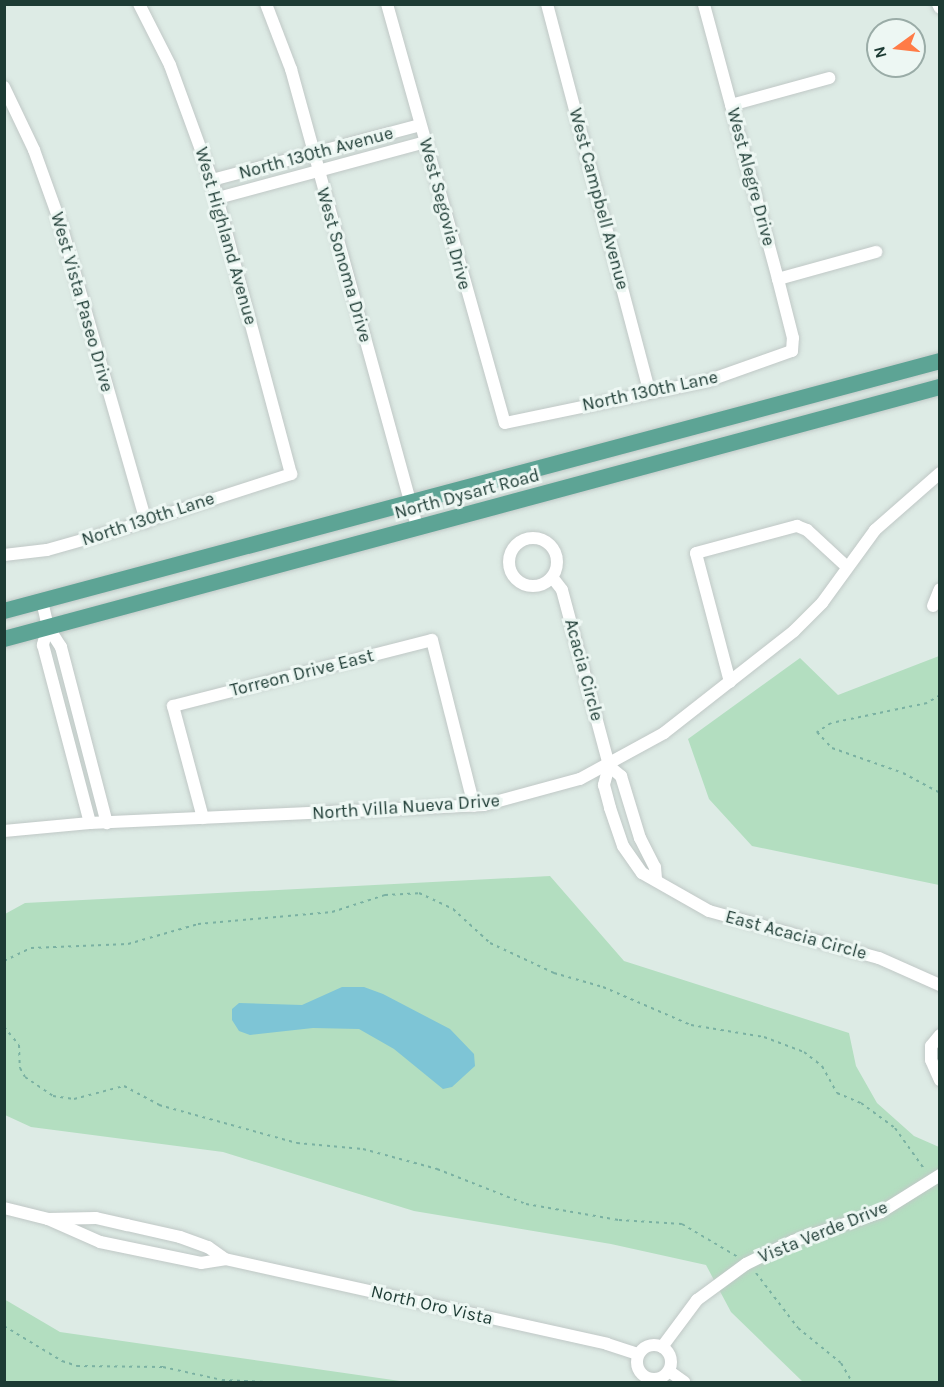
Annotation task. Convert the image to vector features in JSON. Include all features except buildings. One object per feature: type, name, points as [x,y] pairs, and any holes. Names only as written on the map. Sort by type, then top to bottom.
[{"type":"main road","name":"North Dysart Road","points":[[4,611],[939,361]]},
{"type":"main road","name":"North Dysart Road","points":[[4,639],[939,387]]},
{"type":"street","name":"West Highland Avenue","points":[[139,4],[170,65],[218,198],[291,474]]},
{"type":"street","name":"West Sonoma Drive","points":[[266,4],[291,69],[417,526]]},
{"type":"street","name":"West Segovia Drive","points":[[387,4],[505,423]]},
{"type":"street","name":"West Campbell Avenue","points":[[547,4],[650,393]]},
{"type":"street","name":"West Alegre Drive","points":[[704,4],[793,338],[792,351]]},
{"type":"street","points":[[731,105],[829,78]]},
{"type":"street","name":"West Vista Paseo Drive","points":[[4,87],[34,150],[61,225],[146,522]]},
{"type":"street","name":"North 130th Avenue","points":[[212,180],[420,125]]},
{"type":"street","name":"North 130th Avenue","points":[[218,198],[425,142]]},
{"type":"street","points":[[778,279],[876,252]]},
{"type":"street","name":"North 130th Lane","points":[[505,423],[710,380],[792,351]]},
{"type":"street","name":"North Villa Nueva Drive","points":[[4,831],[90,823],[474,806],[552,790],[609,766],[663,733],[808,619],[888,517],[939,473]]},
{"type":"street","name":"North 130th Lane","points":[[4,555],[47,550],[146,522],[291,474]]},
{"type":"street","points":[[730,682],[696,553],[797,526],[807,530],[847,567]]},
{"type":"street","name":"Acacia Circle","points":[[552,577],[562,590],[609,766]]},
{"type":"street","points":[[933,606],[939,589]]},
{"type":"street","points":[[42,601],[48,627],[61,647],[107,823]]},
{"type":"street","points":[[48,627],[43,645],[90,823]]},
{"type":"street","name":"Torreon Drive East","points":[[203,818],[173,706],[432,640],[474,806]]},
{"type":"street","points":[[609,766],[621,776],[640,838],[655,867],[656,879]]},
{"type":"street","name":"East Acacia Circle","points":[[609,766],[604,785],[623,846],[642,873],[709,911],[879,958],[939,985]]},
{"type":"street","points":[[939,1035],[931,1047],[931,1060],[939,1080]]},
{"type":"street","name":"Vista Verde Drive","points":[[662,1347],[698,1300],[746,1264],[793,1241],[881,1212],[935,1177]]},
{"type":"street","name":"North Oro Vista","points":[[4,1208],[48,1220],[100,1242],[201,1263],[225,1259]]},
{"type":"street","name":"North Oro Vista","points":[[48,1220],[96,1218],[127,1224],[189,1240],[225,1259],[607,1344],[638,1354]]},
{"type":"street","points":[[647,1346],[662,1347],[671,1359],[669,1371],[655,1379],[644,1376],[637,1366],[638,1354],[647,1346]]},
{"type":"street","points":[[669,1371],[684,1383]]},
{"type":"path","points":[[939,695],[927,703],[888,708],[873,715],[831,723],[817,732],[832,748],[903,773],[939,793]]},
{"type":"path","points":[[4,961],[31,948],[128,944],[182,927],[332,912],[385,896],[419,893],[453,909],[490,943],[554,973],[603,987],[691,1024],[764,1037],[804,1052],[822,1066],[837,1094],[861,1103],[895,1128],[935,1177]]},
{"type":"path","points":[[4,1027],[19,1045],[20,1068],[25,1077],[53,1096],[74,1099],[124,1086],[159,1105],[297,1143],[363,1149],[437,1169],[526,1204],[620,1220],[682,1224],[746,1264],[772,1291],[798,1328],[846,1369],[852,1383]]},
{"type":"path","points":[[4,1326],[62,1361],[77,1366],[163,1366],[222,1380],[267,1383]]},
{"type":"green space","points":[[939,656],[939,885],[752,846],[709,799],[688,739],[800,658],[838,695]]},
{"type":"green space","points":[[550,876],[624,961],[849,1033],[856,1066],[877,1103],[914,1136],[939,1147],[939,1382],[803,1382],[731,1312],[706,1265],[611,1244],[414,1211],[223,1152],[31,1127],[5,1115],[5,914],[25,903]]},
{"type":"green space","points":[[4,1299],[60,1332],[407,1382],[5,1382]]},
{"type":"water","points":[[342,987],[364,987],[383,994],[450,1029],[474,1054],[475,1066],[452,1087],[443,1089],[394,1049],[359,1029],[313,1028],[250,1035],[239,1031],[232,1020],[232,1009],[239,1003],[302,1005]]}]
